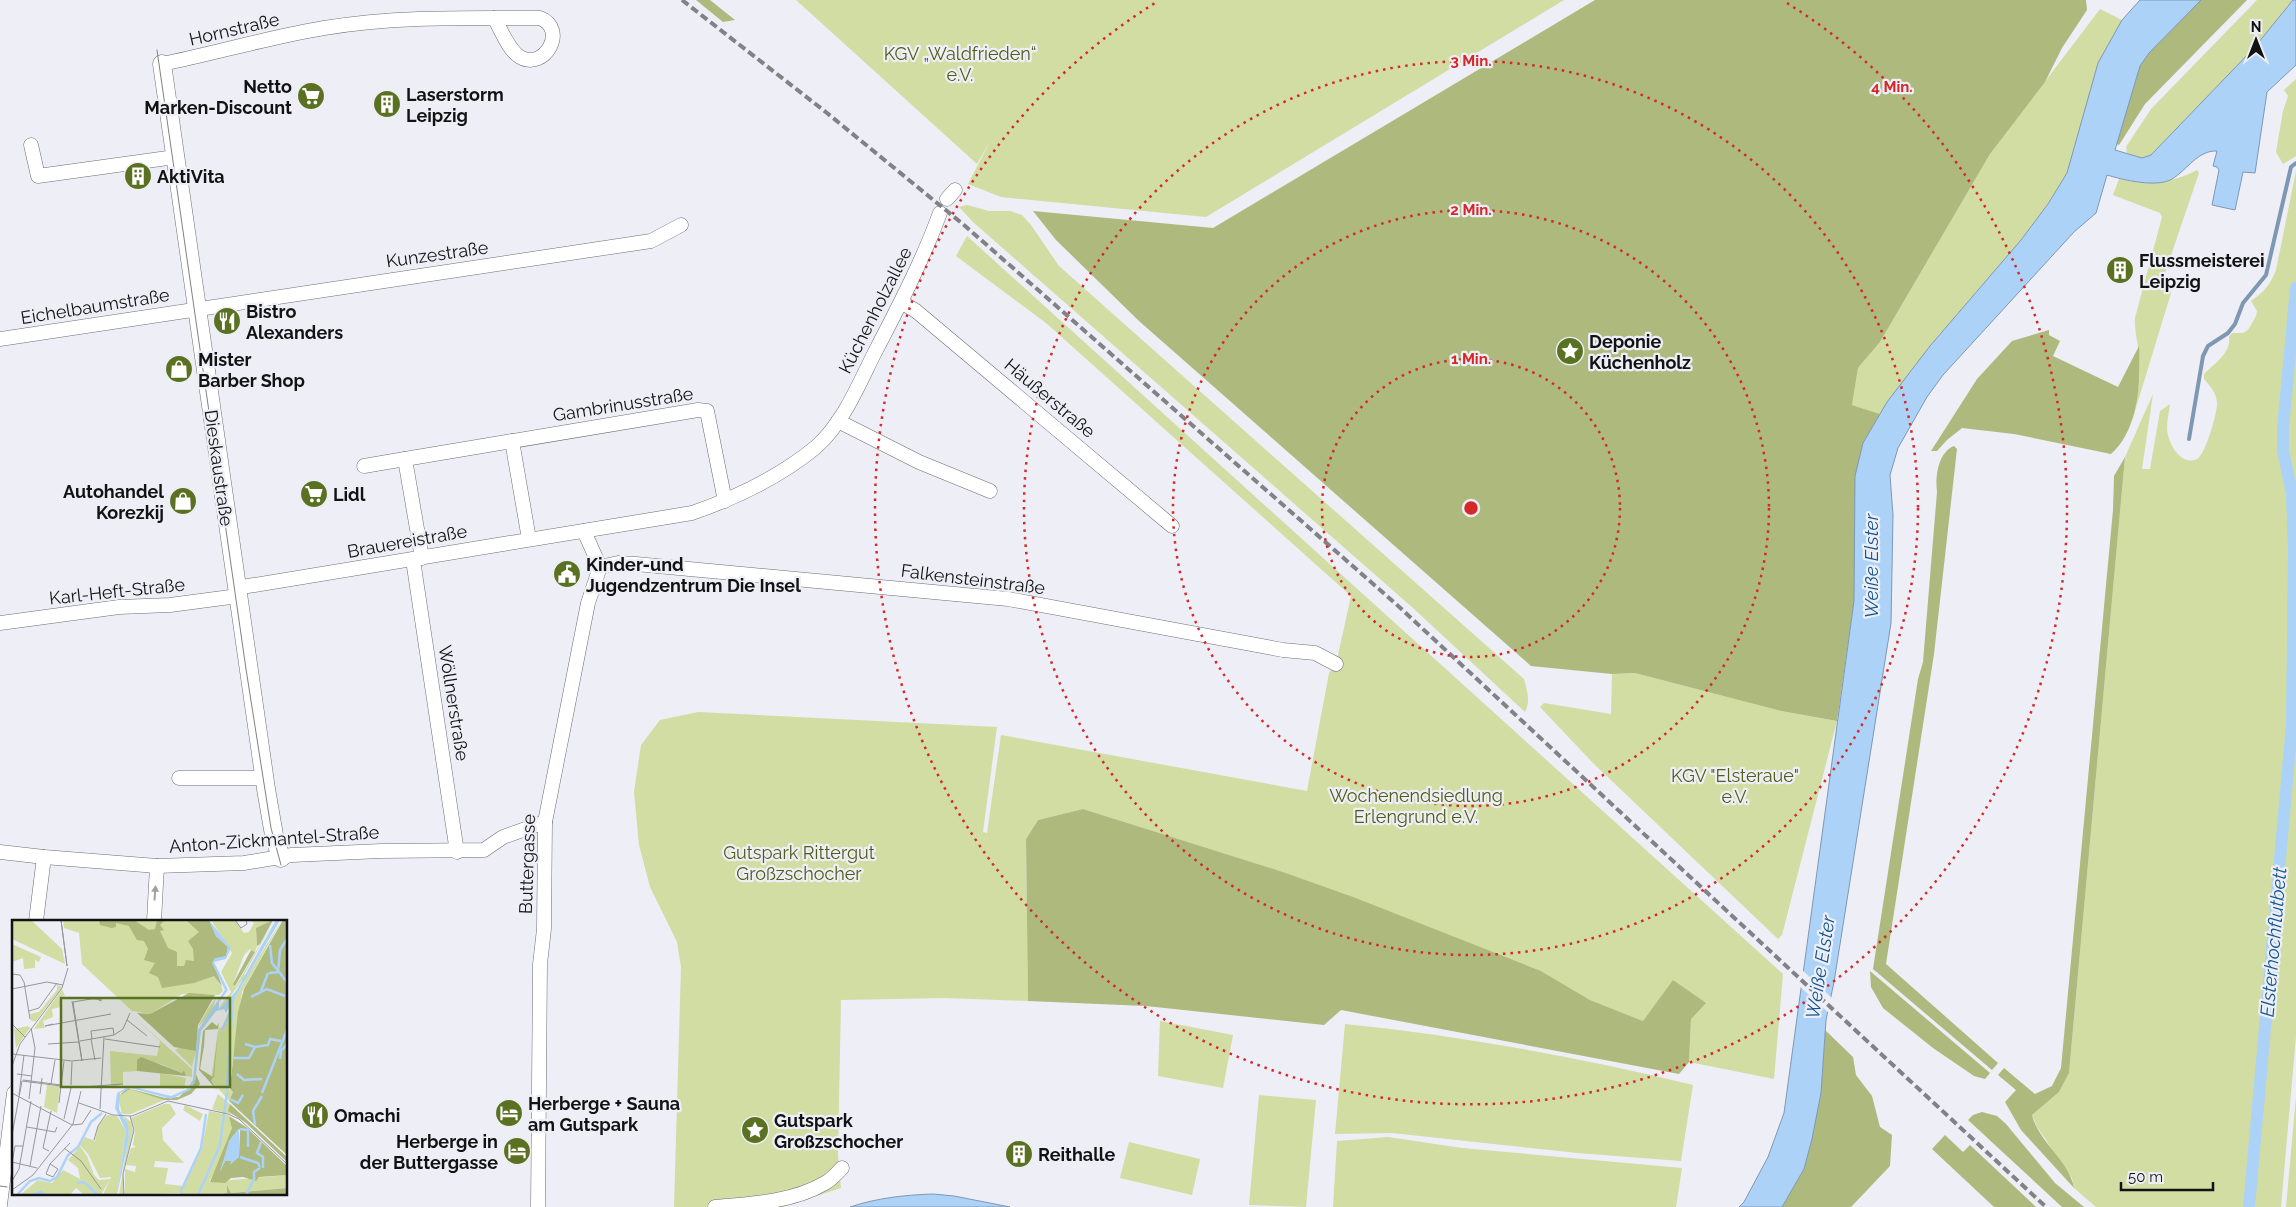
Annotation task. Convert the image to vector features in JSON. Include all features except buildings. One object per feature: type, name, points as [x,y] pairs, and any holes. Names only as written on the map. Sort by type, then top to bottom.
[{"type":"main road","name":"Dieskaustraße","points":[[162,64],[264,778],[274,835],[281,858]]},
{"type":"street","name":"Hornstraße","points":[[162,64],[324,28],[409,18],[494,18]]},
{"type":"street","points":[[31,145],[38,176],[174,157]]},
{"type":"street","name":"Küchenholzallee","points":[[584,530],[692,513],[725,501],[793,464],[817,446],[838,421],[901,302],[922,260],[940,213]]},
{"type":"street","name":"Kunzestraße","points":[[196,309],[652,241],[680,225]]},
{"type":"street","name":"Häußerstraße","points":[[901,302],[916,311],[1172,526]]},
{"type":"street","name":"Eichelbaumstraße","points":[[0,340],[196,309]]},
{"type":"street","name":"Gambrinusstraße","points":[[364,466],[698,410],[707,411],[725,501]]},
{"type":"street","points":[[838,421],[919,462],[990,491]]},
{"type":"street","points":[[512,441],[529,539]]},
{"type":"street","points":[[405,459],[417,559]]},
{"type":"street","points":[[584,530],[600,567]]},
{"type":"street","name":"Brauereistraße","points":[[237,592],[584,530]]},
{"type":"street","name":"Wöllnerstraße","points":[[417,559],[457,852]]},
{"type":"street","name":"Falkensteinstraße","points":[[600,567],[618,563],[636,564],[1008,599],[1284,650],[1314,653],[1336,664]]},
{"type":"street","name":"Buttergasse","points":[[538,1207],[540,964],[544,929],[545,822],[588,603],[600,567]]},
{"type":"street","name":"Karl-Heft-Straße","points":[[0,623],[119,606],[170,605],[237,592]]},
{"type":"street","points":[[179,778],[264,778]]},
{"type":"street","name":"Anton-Zickmantel-Straße","points":[[0,852],[44,858],[157,866],[244,863],[292,855],[381,851],[457,852],[484,850],[503,836],[545,822]]},
{"type":"street","points":[[36,920],[44,858]]},
{"type":"street","points":[[154,920],[157,866]]},
{"type":"street","points":[[0,1205],[12,1107]]},
{"type":"street","points":[[715,1207],[748,1204],[802,1194],[826,1183],[842,1168]]},
{"type":"green space","points":[[696,0],[710,0],[735,20],[723,22]]},
{"type":"green space","name":"KGV „Waldfrieden“ e.V.","points":[[796,0],[1564,0],[1206,217],[1001,197],[968,184],[991,140],[977,164]]},
{"type":"green space","points":[[1595,0],[2086,0],[2087,10],[2062,48],[2045,82],[1990,154],[1880,342],[1858,368],[1852,405],[1880,414],[1863,443],[1854,601],[1837,721],[1781,711],[1635,673],[1612,674],[1531,666],[1139,321],[1056,240],[1033,211],[1213,228]]},
{"type":"green space","points":[[2201,0],[2247,0],[2145,104],[2119,145],[2116,144],[2140,66],[2149,53]]},
{"type":"green space","points":[[2257,0],[2293,0],[2254,48],[2151,155],[2142,158],[2127,153],[2126,147],[2151,109]]},
{"type":"green space","points":[[2100,9],[2122,20],[2098,63],[2067,173],[2048,204],[2021,240],[1930,346],[1880,414],[1852,405],[1858,368],[1880,342],[1990,154]]},
{"type":"green space","points":[[2296,79],[2296,156],[2283,164],[2276,152],[2283,111],[2288,96],[2284,90]]},
{"type":"green space","points":[[2197,170],[2199,173],[2163,279],[2171,282],[2171,293],[2132,421],[2140,370],[2135,318],[2162,217],[2160,213],[2113,195],[2119,179],[2149,183],[2159,182],[2178,178]]},
{"type":"green space","name":"Elsterhochflutbett","points":[[2296,171],[2296,1036],[2281,1207],[2096,1207],[2074,1188],[2072,1178],[2037,1127],[2032,1115],[2059,1092],[2069,1073],[2125,457],[2153,394],[2142,469],[2150,469],[2160,411],[2170,404],[2167,428],[2172,446],[2180,456],[2191,460],[2197,459],[2204,450],[2217,402],[2214,392],[2204,379],[2204,374],[2225,353],[2229,337],[2232,333],[2243,333],[2248,330],[2256,316],[2257,311],[2251,301],[2266,288],[2276,270]]},
{"type":"green space","points":[[967,205],[989,211],[1010,211],[1022,215],[1059,266],[1524,679],[1528,700],[1525,712],[1413,608],[973,222],[959,207]]},
{"type":"green space","points":[[967,236],[1783,974],[1774,1079],[1689,1062],[1691,1019],[1674,980],[1643,1021],[1590,1000],[1541,971],[1280,871],[1083,809],[1038,820],[1026,839],[1028,1001],[945,998],[841,1000],[838,1155],[841,1188],[783,1207],[674,1207],[681,967],[677,942],[650,887],[639,845],[634,792],[641,745],[660,720],[698,712],[997,727],[983,832],[987,833],[1001,735],[1307,791],[1329,673],[1336,664],[1351,596],[1046,323],[956,256]]},
{"type":"green space","points":[[2049,330],[2049,335],[2060,341],[2053,356],[2118,387],[2139,346],[2138,389],[2133,418],[2120,444],[2111,454],[2014,434],[1962,428],[1937,451],[1931,451],[1977,379],[2012,341]]},
{"type":"green space","points":[[1954,446],[1957,449],[1934,654],[1886,964],[1998,1063],[1992,1070],[1873,969],[1918,679],[1923,662],[1937,472],[1944,454]]},
{"type":"green space","points":[[2125,457],[2069,1073],[2059,1092],[2032,1115],[2041,1134],[2066,1169],[2074,1188],[2021,1130],[2005,1102],[2016,1090],[1998,1075],[2004,1068],[2035,1094],[2052,1086],[2061,1068],[2113,510],[2114,476]]},
{"type":"green space","name":"KGV \"Elsteraue\" e.V.","points":[[1635,673],[1781,711],[1837,721],[1782,935],[1778,939],[1593,763],[1540,707],[1544,703],[1611,714],[1612,674]]},
{"type":"green space","points":[[1083,809],[1280,871],[1353,897],[1541,971],[1590,1000],[1643,1021],[1673,980],[1706,1003],[1691,1019],[1689,1062],[1679,1074],[1341,1010],[1324,1025],[1146,1006],[1028,1001],[1026,839],[1038,820]]},
{"type":"green space","points":[[1870,971],[1990,1073],[1985,1079],[1974,1076],[1933,1048],[1883,1008],[1871,987]]},
{"type":"green space","points":[[1160,1021],[1233,1035],[1223,1088],[1158,1076]]},
{"type":"green space","points":[[1345,1024],[1520,1048],[1607,1065],[1693,1085],[1681,1161],[1577,1153],[1392,1133],[1335,1134]]},
{"type":"green space","points":[[1825,1030],[1853,1057],[1856,1075],[1872,1096],[1880,1127],[1892,1135],[1890,1166],[1851,1207],[1782,1207],[1804,1169],[1821,1093]]},
{"type":"green space","points":[[1259,1095],[1316,1100],[1306,1207],[1249,1205]]},
{"type":"green space","points":[[2296,1097],[2296,1207],[2286,1207]]},
{"type":"green space","points":[[1982,1112],[1997,1116],[2006,1124],[2055,1183],[2084,1207],[2062,1207],[1968,1120],[1973,1115]]},
{"type":"green space","points":[[1945,1135],[1963,1152],[1970,1145],[2036,1207],[1994,1207],[1932,1149]]},
{"type":"green space","points":[[1388,1137],[1462,1148],[1682,1168],[1676,1207],[1333,1207],[1337,1141]]},
{"type":"green space","points":[[1129,1142],[1200,1159],[1192,1195],[1120,1178]]},
{"type":"water","name":"Weiße Elster","points":[[2140,0],[2201,0],[2149,53],[2140,66],[2115,150],[2142,158],[2151,155],[2254,48],[2293,0],[2296,0],[2296,65],[2267,92],[2255,173],[2243,172],[2235,210],[2212,205],[2219,170],[2213,166],[2217,151],[2198,157],[2166,182],[2140,182],[2107,175],[2096,213],[2074,232],[1943,375],[1927,397],[1898,448],[1890,475],[1893,515],[1891,623],[1834,982],[1826,1020],[1821,1093],[1812,1139],[1804,1169],[1782,1207],[1739,1207],[1744,1202],[1768,1157],[1784,1113],[1854,601],[1855,476],[1863,443],[1887,402],[1930,346],[2021,240],[2048,204],[2067,173],[2098,63],[2122,20]]},
{"type":"water","points":[[933,1194],[954,1196],[1010,1207],[850,1207],[891,1197]]},
{"type":"pier","points":[[1800,968],[1833,999],[1830,1014],[1798,985]]},
{"type":"waterway","points":[[2189,439],[2203,356],[2208,346],[2228,333],[2235,324],[2243,303],[2266,275],[2291,167],[2296,163]]},
{"type":"waterway","name":"Elsterhochflutbett","points":[[2249,1207],[2292,725],[2294,550],[2292,493],[2283,451],[2283,428],[2296,288]]},
{"type":"tram line","points":[[157,50],[246,669],[271,828],[281,865]]},
{"type":"tram line","points":[[0,1186],[7,1187]]},
{"type":"railway","points":[[682,0],[827,113],[964,225],[1396,604],[2046,1207]]},
{"type":"place","name":"Netto Marken-Discount","points":[[311,96]]},
{"type":"place","name":"Laserstorm Leipzig","points":[[387,104]]},
{"type":"place","name":"AktiVita","points":[[138,176]]},
{"type":"place","name":"Flussmeisterei Leipzig","points":[[2120,270]]},
{"type":"place","name":"Bistro Alexanders","points":[[227,321]]},
{"type":"place","name":"Deponie Küchenholz","points":[[1570,351]]},
{"type":"place","name":"Mister Barber Shop","points":[[179,369]]},
{"type":"place","name":"Lidl","points":[[314,494]]},
{"type":"place","name":"Autohandel Korezkij","points":[[183,501]]},
{"type":"place","name":"Kinder-und Jugendzentrum Die Insel","points":[[567,574]]},
{"type":"place","name":"Herberge + Sauna am Gutspark","points":[[509,1113]]},
{"type":"place","name":"Omachi","points":[[315,1115]]},
{"type":"place","name":"Gutspark Großzschocher","points":[[755,1130]]},
{"type":"place","name":"Herberge in der Buttergasse","points":[[517,1151]]},
{"type":"place","name":"Reithalle","points":[[1019,1154]]},
{"type":"park label","name":"Wochenendsiedlung Erlengrund e.V.","points":[[1416,805]]},
{"type":"park label","name":"Gutspark Rittergut Großzschocher","points":[[799,862]]}]
